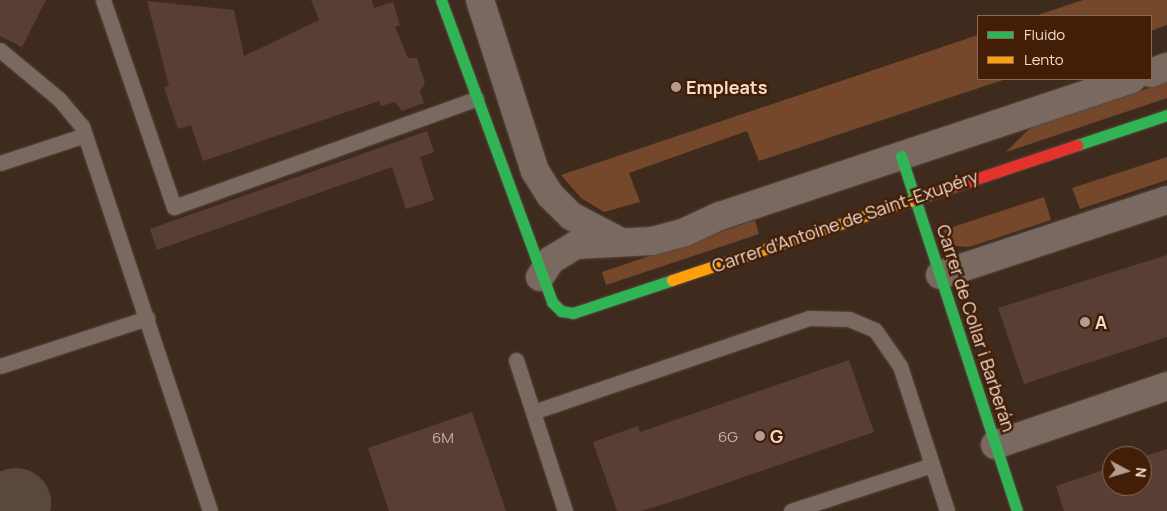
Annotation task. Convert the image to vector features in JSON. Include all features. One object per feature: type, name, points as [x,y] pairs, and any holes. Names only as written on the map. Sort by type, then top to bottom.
[{"type":"street","name":"Carrer d'Antoine de Saint-Exupéry","points":[[441,0],[540,277],[552,302],[573,313],[914,197],[1167,114]]},
{"type":"street","points":[[480,0],[535,171],[550,195],[571,216],[625,244]]},
{"type":"street","points":[[1152,73],[1167,67]]},
{"type":"street","points":[[540,277],[551,260],[576,245],[625,244],[685,232],[720,216],[1129,80]]},
{"type":"street","points":[[476,100],[509,89]]},
{"type":"street","name":"Carrer de Collar i Barberán","points":[[901,156],[1017,511]]},
{"type":"street","points":[[940,275],[1167,200]]},
{"type":"street","points":[[996,444],[1167,386]]},
{"type":"lane","points":[[103,0],[174,207],[476,100]]},
{"type":"lane","points":[[0,50],[58,99],[85,135],[210,511]]},
{"type":"lane","points":[[0,163],[85,135]]},
{"type":"lane","points":[[533,412],[809,318],[833,316],[864,324],[885,340],[900,366],[947,511]]},
{"type":"lane","points":[[0,366],[147,318]]},
{"type":"lane","points":[[516,360],[565,511]]},
{"type":"lane","points":[[791,511],[932,465]]},
{"type":"shaded area","points":[[1083,0],[1167,0],[1167,25],[1152,31],[1152,15],[1038,15]]},
{"type":"shaded area","points":[[977,35],[977,80],[1003,80],[759,161],[747,131],[629,173],[640,202],[604,212],[581,198],[561,175]]},
{"type":"shaded area","points":[[1167,82],[1167,98],[1006,152],[1031,127]]},
{"type":"shaded area","points":[[1167,157],[1167,180],[1080,209],[1072,188]]},
{"type":"shaded area","points":[[1044,197],[1051,220],[969,247],[955,246],[945,235],[944,230]]},
{"type":"shaded area","points":[[755,220],[759,234],[606,285],[602,272]]},
{"type":"building","points":[[0,0],[46,0],[22,47],[0,36]]},
{"type":"building","points":[[311,0],[372,0],[374,8],[393,2],[400,25],[395,27],[408,58],[417,58],[425,83],[420,92],[424,103],[402,111],[395,102],[381,106],[379,101],[203,161],[191,125],[178,129],[164,87],[169,86],[147,1],[234,10],[244,56],[319,20]]},
{"type":"building","points":[[427,131],[434,152],[420,157],[434,200],[406,209],[392,167],[157,250],[150,229]]},
{"type":"building","name":"A","points":[[1167,255],[1167,337],[1024,384],[998,308]]},
{"type":"building","name":"G","points":[[849,360],[874,432],[641,511],[617,511],[593,442],[638,426],[640,432]]},
{"type":"building","points":[[472,412],[506,511],[389,511],[368,448]]},
{"type":"building","points":[[1167,449],[1167,511],[1064,511],[1056,486],[1102,470],[1102,496],[1152,496],[1152,454]]},
{"type":"taxiway","points":[[0,508],[16,503]]},
{"type":"traffic: fast","points":[[441,0],[552,302],[561,311],[573,313],[672,280]]},
{"type":"traffic: fast","points":[[1077,145],[1167,115]]},
{"type":"traffic: fast","points":[[901,156],[1017,511]]},
{"type":"traffic: slow","points":[[672,280],[916,199]]},
{"type":"traffic: jam","points":[[916,199],[1077,145]]},
{"type":"place","name":"Empleats","points":[[676,87]]},
{"type":"place","name":"A","points":[[1085,322]]},
{"type":"place","name":"G","points":[[760,436]]}]
